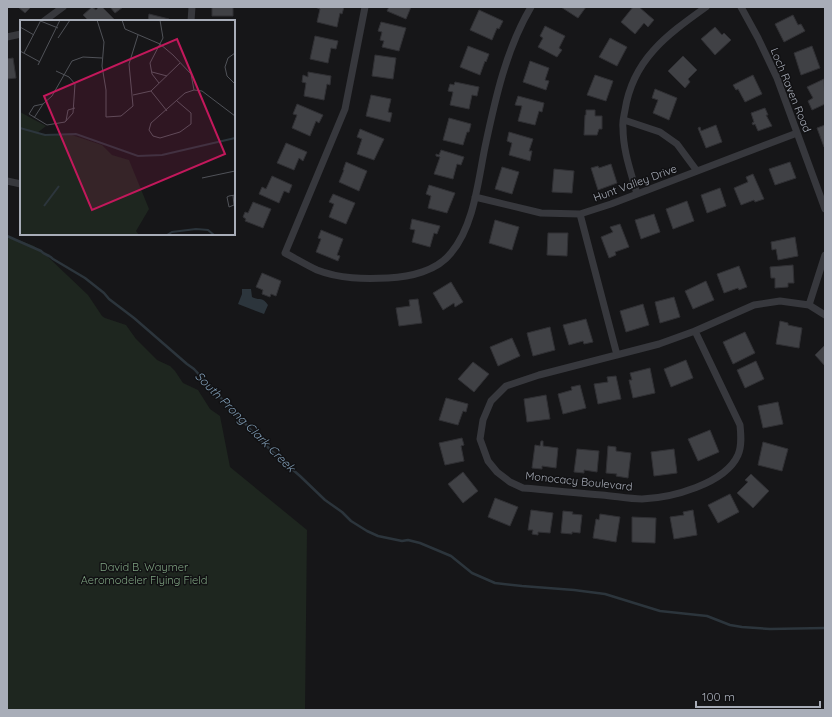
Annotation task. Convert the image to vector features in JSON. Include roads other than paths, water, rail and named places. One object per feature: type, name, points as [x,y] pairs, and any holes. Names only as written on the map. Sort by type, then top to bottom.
[{"type":"street","points":[[45,20],[63,7]]},
{"type":"street","points":[[191,20],[192,7]]},
{"type":"street","points":[[365,7],[345,109],[285,253],[316,270],[339,276],[366,279],[399,278],[421,272],[438,265],[451,253],[465,229],[475,198],[489,128],[502,76],[521,24],[531,7]]},
{"type":"street","points":[[637,194],[626,155],[622,127],[627,97],[638,69],[660,43],[682,24],[706,7]]},
{"type":"street","name":"Loch Raven Road","points":[[741,7],[777,78],[825,209]]},
{"type":"street","points":[[7,37],[20,34]]},
{"type":"street","points":[[624,120],[660,132],[677,144],[697,171]]},
{"type":"street","name":"Hunt Valley Drive","points":[[475,198],[541,213],[580,214],[612,204],[796,133]]},
{"type":"street","points":[[7,181],[20,184]]},
{"type":"street","points":[[580,214],[617,355]]},
{"type":"street","points":[[808,305],[825,255]]},
{"type":"street","name":"Monocacy Boulevard","points":[[694,331],[740,425],[741,439],[738,454],[730,467],[715,478],[682,492],[641,499],[523,488],[510,482],[497,472],[488,461],[480,439],[483,420],[491,401],[506,386],[539,375],[659,344],[694,331],[754,305],[780,301],[808,305],[825,315]]},
{"type":"waterway","name":"South Prong Clark Creek","points":[[7,236],[41,251],[85,278],[104,293],[109,299],[134,318],[194,369],[241,421],[244,422],[255,435],[325,500],[342,512],[351,521],[367,531],[378,536],[420,543],[451,556],[472,573],[495,583],[605,594],[660,611],[707,616],[730,625],[742,627],[770,629],[825,628]]},
{"type":"park label","name":"David B. Waymer Aeromodeler Flying Field","points":[[144,573]]}]
